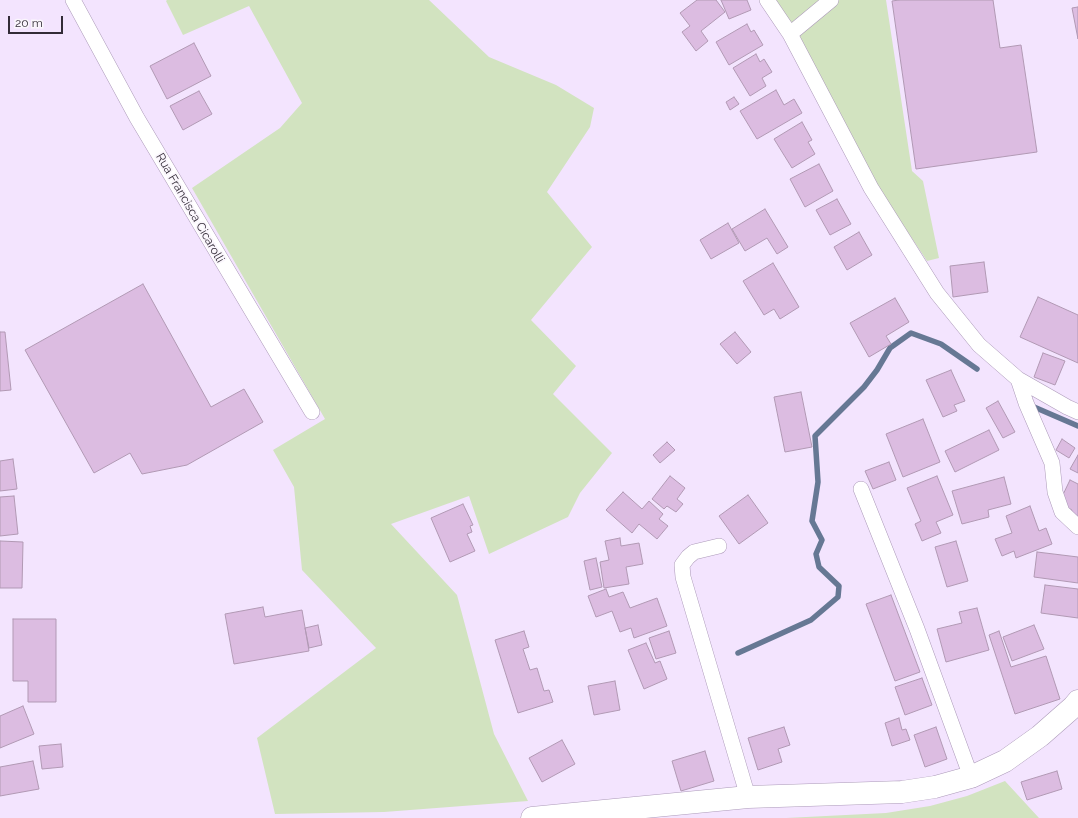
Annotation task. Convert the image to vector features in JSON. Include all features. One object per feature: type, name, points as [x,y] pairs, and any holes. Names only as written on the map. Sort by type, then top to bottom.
[{"type":"main road","points":[[532,818],[748,797],[902,792],[935,787],[971,777],[1005,761],[1040,736],[1078,701]]},
{"type":"street","name":"Rua Francisca Cicarolli","points":[[73,0],[138,118],[312,412]]},
{"type":"street","points":[[767,0],[790,34],[871,188],[937,293],[979,345],[1018,379],[1067,408],[1078,412]]},
{"type":"street","points":[[790,34],[831,0]]},
{"type":"street","points":[[1018,379],[1026,403],[1052,463],[1055,492],[1062,512],[1078,527]]},
{"type":"street","points":[[861,489],[914,622],[971,777]]},
{"type":"street","points":[[718,546],[694,552],[688,557],[682,565],[683,577],[748,797]]},
{"type":"green space","points":[[429,0],[489,57],[556,85],[594,108],[590,127],[547,192],[592,247],[531,320],[576,366],[553,394],[612,453],[580,493],[568,517],[489,554],[469,496],[391,524],[457,595],[494,734],[528,801],[384,812],[275,814],[257,738],[376,648],[302,570],[294,487],[273,450],[325,419],[192,188],[280,128],[302,103],[249,6],[183,35],[166,1]]},
{"type":"green space","points":[[771,0],[886,0],[912,171],[923,181],[939,258],[927,261],[887,201]]},
{"type":"green space","points":[[1005,781],[1039,818],[786,818],[886,813],[930,806],[967,796]]},
{"type":"building","points":[[697,0],[716,0],[725,12],[701,31],[708,41],[696,51],[682,32],[690,26],[680,13]]},
{"type":"building","points":[[721,0],[747,0],[751,10],[729,19]]},
{"type":"building","points":[[993,0],[1000,48],[1021,45],[1037,152],[916,169],[892,1]]},
{"type":"building","points":[[1078,7],[1078,39],[1072,8]]},
{"type":"building","points":[[747,24],[751,32],[754,30],[763,45],[729,65],[716,42]]},
{"type":"building","points":[[194,43],[211,76],[167,99],[150,66]]},
{"type":"building","points":[[756,54],[760,62],[764,59],[772,72],[762,78],[766,86],[750,96],[733,68]]},
{"type":"building","points":[[776,90],[784,105],[794,99],[802,113],[757,139],[740,111]]},
{"type":"building","points":[[199,91],[212,114],[183,130],[170,106]]},
{"type":"building","points":[[734,97],[739,104],[730,110],[726,102]]},
{"type":"building","points":[[802,122],[812,140],[808,142],[815,154],[792,168],[774,139]]},
{"type":"building","points":[[819,164],[833,191],[805,207],[790,179]]},
{"type":"building","points":[[837,199],[851,224],[830,235],[816,210]]},
{"type":"building","points":[[765,209],[788,247],[777,254],[767,238],[745,251],[732,229]]},
{"type":"building","points":[[728,223],[739,243],[711,259],[700,240]]},
{"type":"building","points":[[859,232],[872,255],[847,270],[834,247]]},
{"type":"building","points":[[984,262],[988,292],[953,297],[950,266]]},
{"type":"building","points":[[773,263],[799,307],[780,319],[774,309],[764,315],[743,281]]},
{"type":"building","points":[[143,284],[211,407],[244,389],[263,422],[187,465],[142,474],[130,453],[94,473],[25,350]]},
{"type":"building","points":[[1038,297],[1078,315],[1078,363],[1020,337]]},
{"type":"building","points":[[895,298],[909,322],[886,336],[891,344],[869,357],[850,323]]},
{"type":"building","points":[[0,332],[5,332],[11,390],[0,391]]},
{"type":"building","points":[[735,332],[751,352],[737,364],[720,344]]},
{"type":"building","points":[[1043,353],[1065,361],[1055,385],[1034,377]]},
{"type":"building","points":[[951,370],[965,401],[954,405],[957,411],[943,417],[926,380]]},
{"type":"building","points":[[801,392],[812,447],[785,452],[774,397]]},
{"type":"building","points":[[998,401],[1015,432],[1003,438],[986,408]]},
{"type":"building","points":[[923,419],[940,462],[903,477],[886,434]]},
{"type":"building","points":[[989,430],[999,450],[955,472],[945,451]]},
{"type":"building","points":[[1062,439],[1075,448],[1069,458],[1056,450]]},
{"type":"building","points":[[667,442],[675,450],[660,463],[653,455]]},
{"type":"building","points":[[1078,455],[1078,473],[1070,469]]},
{"type":"building","points":[[13,459],[17,489],[0,491],[0,461]]},
{"type":"building","points":[[889,462],[896,480],[873,489],[865,471]]},
{"type":"building","points":[[670,476],[685,488],[677,499],[683,504],[676,512],[667,506],[664,509],[652,499]]},
{"type":"building","points":[[937,476],[953,515],[936,522],[941,533],[922,541],[915,524],[921,521],[907,488]]},
{"type":"building","points":[[1004,477],[1011,504],[988,510],[989,517],[962,524],[952,491]]},
{"type":"building","points":[[1070,480],[1078,484],[1078,520],[1069,516],[1072,510],[1059,503]]},
{"type":"building","points":[[623,492],[642,509],[649,501],[663,514],[659,519],[668,526],[657,539],[639,524],[632,533],[606,510]]},
{"type":"building","points":[[748,495],[768,523],[739,544],[719,516]]},
{"type":"building","points":[[14,496],[18,534],[0,536],[0,497]]},
{"type":"building","points":[[463,504],[473,525],[470,526],[472,532],[467,534],[475,551],[450,562],[431,518]]},
{"type":"building","points":[[1030,506],[1039,531],[1046,528],[1052,544],[1016,558],[1014,551],[1002,556],[995,539],[1012,533],[1006,516]]},
{"type":"building","points":[[620,538],[621,546],[639,543],[643,564],[626,567],[629,584],[604,588],[600,562],[609,560],[605,541]]},
{"type":"building","points":[[0,541],[23,542],[22,588],[0,588]]},
{"type":"building","points":[[956,541],[968,581],[947,587],[935,547]]},
{"type":"building","points":[[1037,552],[1078,557],[1078,583],[1034,577]]},
{"type":"building","points":[[596,558],[602,587],[590,590],[584,561]]},
{"type":"building","points":[[1045,585],[1078,589],[1078,618],[1041,613]]},
{"type":"building","points":[[606,589],[609,597],[623,592],[630,608],[657,598],[667,626],[634,638],[631,628],[620,632],[612,611],[596,617],[588,596]]},
{"type":"building","points":[[891,595],[920,672],[895,681],[866,604]]},
{"type":"building","points":[[263,607],[265,617],[302,610],[309,651],[234,664],[225,614]]},
{"type":"building","points":[[977,608],[989,650],[946,662],[937,629],[962,623],[959,612]]},
{"type":"building","points":[[13,619],[56,619],[56,702],[28,702],[28,681],[13,681]]},
{"type":"building","points":[[318,625],[322,645],[309,648],[305,628]]},
{"type":"building","points":[[1034,625],[1044,649],[1012,661],[1003,637]]},
{"type":"building","points":[[524,631],[529,647],[523,649],[530,670],[537,668],[544,691],[549,690],[553,702],[518,713],[495,640]]},
{"type":"building","points":[[669,631],[676,653],[656,659],[649,638]]},
{"type":"building","points":[[999,631],[1011,667],[1046,656],[1060,699],[1015,714],[989,635]]},
{"type":"building","points":[[646,643],[655,663],[660,661],[667,679],[644,689],[628,650]]},
{"type":"building","points":[[922,678],[932,705],[905,715],[895,687]]},
{"type":"building","points":[[615,681],[620,710],[594,715],[588,686]]},
{"type":"building","points":[[23,706],[34,734],[0,748],[0,716]]},
{"type":"building","points":[[899,718],[902,730],[906,729],[910,740],[892,746],[885,723]]},
{"type":"building","points":[[784,727],[790,745],[778,749],[782,762],[758,770],[748,738]]},
{"type":"building","points":[[936,727],[947,759],[925,767],[914,735]]},
{"type":"building","points":[[562,740],[575,764],[542,782],[529,758]]},
{"type":"building","points":[[61,744],[63,767],[42,769],[39,746]]},
{"type":"building","points":[[705,751],[714,781],[681,791],[672,761]]},
{"type":"building","points":[[33,761],[39,789],[0,796],[0,767]]},
{"type":"building","points":[[1057,771],[1062,789],[1027,800],[1021,782]]},
{"type":"waterway","points":[[738,653],[811,620],[838,597],[839,586],[819,567],[816,554],[822,540],[812,521],[818,482],[815,436],[864,387],[877,370],[890,348],[911,333],[941,344],[977,369]]},
{"type":"waterway","points":[[1034,407],[1078,426]]}]
